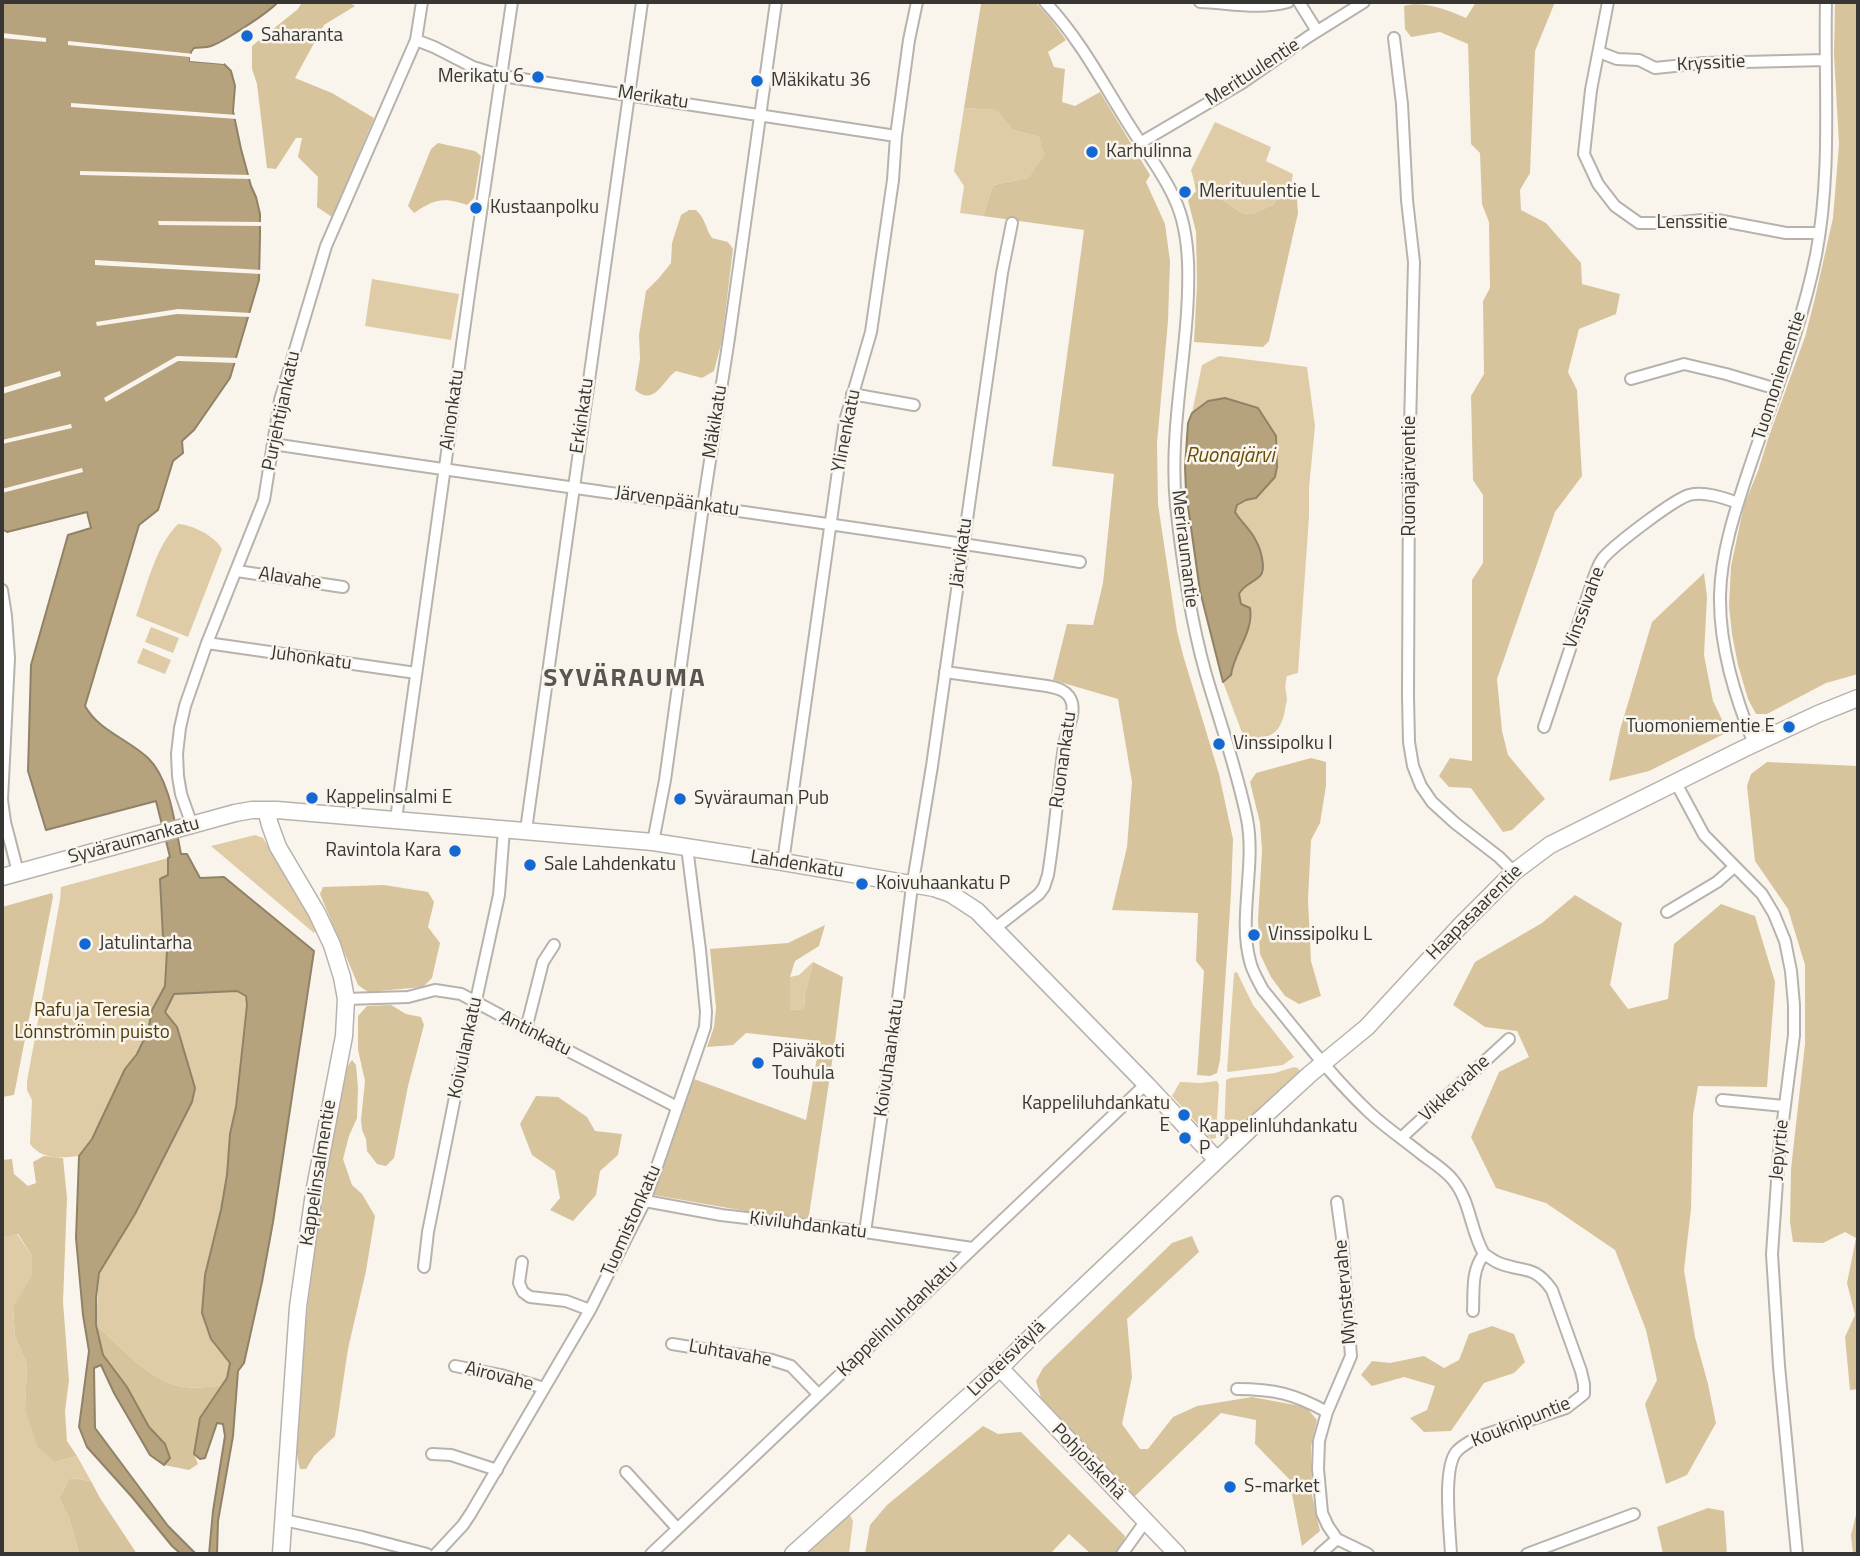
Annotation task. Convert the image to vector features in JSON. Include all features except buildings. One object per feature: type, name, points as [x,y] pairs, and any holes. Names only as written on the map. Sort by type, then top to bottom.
[{"type":"main road","name":"Haapasaarentie","points":[[1217,1160],[1367,1027],[1514,872],[1550,845],[1754,744],[1858,698]]},
{"type":"main road","name":"Lahdenkatu","points":[[266,810],[653,842],[913,883],[951,894],[977,911],[1217,1160]]},
{"type":"main road","name":"Syväraumankatu","points":[[2,877],[234,813],[266,810]]},
{"type":"main road","name":"Kappelinsalmentie","points":[[266,810],[278,847],[317,913],[332,945],[346,999],[344,1036],[314,1194],[298,1307],[281,1554]]},
{"type":"main road","name":"Luoteisväylä","points":[[793,1554],[1000,1368],[1217,1160]]},
{"type":"main road","name":"Pohjoiskehä","points":[[1000,1368],[1177,1554]]},
{"type":"street","name":"Purjehtijankatu","points":[[187,826],[177,776],[177,754],[185,706],[264,500],[280,400],[326,246],[416,40],[422,2]]},
{"type":"street","name":"Ainonkatu","points":[[396,819],[512,2]]},
{"type":"street","name":"Erkinkatu","points":[[526,830],[642,2]]},
{"type":"street","name":"Mäkikatu","points":[[653,842],[667,766],[776,2]]},
{"type":"street","name":"Ylinenkatu","points":[[783,862],[845,421],[871,332],[893,180],[909,40],[917,2]]},
{"type":"street","name":"Meriraumantie","points":[[1045,2],[1075,37],[1140,143],[1163,175],[1175,199],[1184,230],[1188,263],[1187,309],[1177,421],[1175,501],[1193,623],[1242,795],[1248,828],[1250,869],[1247,945],[1250,961],[1263,990],[1324,1063]]},
{"type":"street","points":[[1200,2],[1275,5],[1288,2]]},
{"type":"street","points":[[1299,2],[1317,31]]},
{"type":"street","name":"Merituulentie","points":[[1140,143],[1242,83],[1364,2]]},
{"type":"street","name":"Lenssitie","points":[[1608,2],[1591,90],[1584,154],[1598,184],[1615,206],[1639,223],[1712,219],[1786,233],[1819,233]]},
{"type":"street","name":"Tuomoniementie","points":[[1754,744],[1734,691],[1724,640],[1720,596],[1722,573],[1738,503],[1799,321],[1819,233],[1826,183],[1826,2]]},
{"type":"street","name":"Ruonajärventie","points":[[1394,37],[1414,262],[1409,468],[1409,742],[1413,766],[1421,786],[1432,802],[1514,872]]},
{"type":"street","name":"Merikatu","points":[[416,40],[473,67],[502,76],[896,136]]},
{"type":"street","name":"Kryssitie","points":[[1600,52],[1617,59],[1639,60],[1655,68],[1704,63],[1825,60]]},
{"type":"street","name":"Järvikatu","points":[[913,883],[1002,273],[1012,223]]},
{"type":"street","points":[[1631,379],[1684,364],[1777,389]]},
{"type":"street","points":[[852,394],[914,405]]},
{"type":"street","name":"Järvenpäänkatu","points":[[273,444],[1080,562]]},
{"type":"street","name":"Vinssivahe","points":[[1544,727],[1602,559],[1665,509],[1691,495],[1710,495],[1738,503]]},
{"type":"street","name":"Alavahe","points":[[237,571],[343,587]]},
{"type":"street","points":[[2,590],[9,658],[2,800],[18,872]]},
{"type":"street","name":"Juhonkatu","points":[[207,643],[416,674]]},
{"type":"street","name":"Ruonankatu","points":[[945,672],[1058,688],[1068,694],[1072,702],[1044,887],[1039,894],[994,929]]},
{"type":"street","name":"Jepyrtie","points":[[1676,783],[1704,835],[1762,894],[1774,914],[1785,941],[1792,982],[1794,1035],[1784,1106],[1773,1231],[1773,1282],[1797,1554]]},
{"type":"street","name":"Koivulankatu","points":[[424,1267],[428,1232],[499,895],[504,829]]},
{"type":"street","name":"Tuomistonkatu","points":[[436,1554],[463,1525],[497,1470],[590,1310],[645,1201],[705,1027],[700,950],[687,847]]},
{"type":"street","points":[[1667,912],[1717,882],[1734,867]]},
{"type":"street","name":"Koivuhaankatu","points":[[864,1232],[913,883]]},
{"type":"street","points":[[526,1029],[543,962],[554,945]]},
{"type":"street","name":"Antinkatu","points":[[346,999],[408,997],[435,990],[461,994],[677,1107]]},
{"type":"street","name":"Vikkervahe","points":[[1402,1138],[1509,1039]]},
{"type":"street","points":[[1324,1063],[1388,1129],[1451,1177],[1467,1205],[1478,1244],[1485,1254],[1478,1263],[1474,1278],[1473,1311]]},
{"type":"street","name":"Kappelinluhdankatu","points":[[651,1554],[1146,1084]]},
{"type":"street","points":[[1722,1100],[1784,1106]]},
{"type":"street","name":"Kiviluhdankatu","points":[[645,1201],[721,1216],[864,1232],[972,1248]]},
{"type":"street","name":"Mynstervahe","points":[[1337,1202],[1352,1356],[1327,1412],[1319,1441],[1322,1513],[1337,1539]]},
{"type":"street","name":"Kouknipuntie","points":[[1451,1554],[1449,1470],[1455,1452],[1468,1441],[1480,1436],[1566,1408],[1584,1394],[1581,1371],[1552,1290],[1544,1279],[1531,1270],[1498,1263],[1485,1254]]},
{"type":"street","points":[[522,1262],[519,1283],[523,1292],[530,1297],[566,1301],[590,1310]]},
{"type":"street","name":"Luhtavahe","points":[[672,1344],[772,1360],[791,1366],[818,1394]]},
{"type":"street","name":"Airovahe","points":[[455,1366],[501,1375],[544,1388]]},
{"type":"street","points":[[1237,1389],[1265,1389],[1285,1394],[1304,1399],[1327,1412]]},
{"type":"street","points":[[432,1454],[451,1455],[497,1470]]},
{"type":"street","points":[[626,1472],[677,1528]]},
{"type":"street","points":[[1527,1554],[1634,1514]]},
{"type":"street","points":[[284,1520],[427,1554]]},
{"type":"street","points":[[1122,1554],[1145,1522]]},
{"type":"street","points":[[1320,1554],[1337,1539],[1368,1554]]},
{"type":"green space","points":[[964,108],[996,110],[1013,130],[1039,137],[1046,155],[1028,178],[993,185],[983,216],[960,213],[964,186],[954,171]]},
{"type":"green space","points":[[1215,122],[1271,147],[1266,161],[1293,174],[1291,185],[1285,190],[1281,189],[1274,204],[1253,214],[1242,213],[1194,181],[1191,170]]},
{"type":"green space","points":[[372,279],[459,294],[451,340],[365,326]]},
{"type":"green space","points":[[1219,356],[1307,367],[1315,426],[1298,673],[1287,676],[1287,700],[1280,725],[1272,734],[1260,738],[1244,738],[1223,682],[1231,675],[1251,616],[1241,604],[1239,594],[1262,575],[1247,527],[1235,512],[1237,505],[1256,498],[1275,477],[1277,467],[1270,426],[1258,408],[1239,402],[1208,401],[1192,413],[1202,365]]},
{"type":"green space","points":[[178,524],[203,532],[222,549],[188,637],[136,616],[163,544]]},
{"type":"green space","points":[[151,627],[179,638],[173,653],[145,642]]},
{"type":"green space","points":[[143,648],[171,660],[165,674],[137,663]]},
{"type":"green space","points":[[255,835],[263,838],[317,929],[314,933],[211,846]]},
{"type":"green space","name":"Rafu ja Teresia Lönnströmin puisto","points":[[168,858],[168,875],[160,879],[163,937],[167,950],[165,986],[152,1010],[148,1031],[137,1054],[125,1069],[92,1139],[79,1156],[59,1157],[40,1153],[30,1144],[32,1100],[27,1090],[27,1081],[61,887]]},
{"type":"green space","points":[[813,962],[804,1009],[790,1010],[790,977],[799,975]]},
{"type":"green space","points":[[1237,972],[1253,1005],[1294,1057],[1283,1065],[1227,1070],[1234,973]]},
{"type":"green space","points":[[237,991],[246,996],[247,1005],[236,1107],[221,1210],[205,1275],[202,1313],[211,1339],[230,1363],[223,1385],[184,1387],[167,1382],[145,1369],[96,1325],[99,1273],[135,1214],[192,1102],[195,1088],[177,1027],[165,1012],[174,994]]},
{"type":"green space","points":[[1294,1067],[1300,1071],[1293,1079],[1225,1142],[1226,1080],[1275,1073]]},
{"type":"green space","points":[[1217,1081],[1216,1138],[1211,1139],[1172,1096],[1180,1082]]},
{"type":"green space","points":[[17,1234],[32,1256],[32,1274],[13,1309],[15,1336],[27,1365],[25,1407],[55,1462],[77,1456],[91,1481],[70,1478],[59,1498],[69,1518],[79,1554],[2,1554],[2,1238]]},
{"type":"green space","points":[[849,1513],[853,1521],[849,1554],[804,1554]]},
{"type":"shaded area","points":[[302,2],[348,2],[355,6],[324,25],[295,78],[332,93],[374,118],[332,217],[317,207],[318,177],[298,157],[302,138],[296,138],[276,169],[267,168],[257,84],[252,69],[252,46],[298,9]]},
{"type":"shaded area","points":[[969,2],[1035,2],[1050,18],[1066,40],[1048,52],[1054,67],[1065,69],[1062,102],[1075,106],[1100,92],[1150,175],[1146,182],[1165,224],[1170,261],[1168,321],[1157,443],[1158,504],[1177,631],[1219,774],[1233,839],[1220,1060],[1217,1073],[1210,1076],[1197,1075],[1204,971],[1196,961],[1198,913],[1112,910],[1127,847],[1132,782],[1118,699],[1053,680],[1067,624],[1093,625],[1103,583],[1114,474],[1052,466],[1084,230],[983,216],[993,185],[1028,178],[1045,155],[1039,137],[1013,130],[996,110],[964,108],[981,4]]},
{"type":"shaded area","points":[[1476,2],[1555,2],[1535,51],[1530,173],[1520,190],[1521,210],[1546,223],[1581,263],[1582,284],[1620,294],[1616,314],[1579,329],[1568,372],[1577,390],[1582,476],[1555,512],[1497,679],[1502,731],[1508,755],[1545,799],[1512,830],[1503,832],[1471,788],[1449,787],[1439,776],[1450,758],[1472,761],[1472,580],[1483,563],[1483,495],[1473,480],[1471,396],[1484,374],[1483,301],[1490,288],[1489,222],[1482,204],[1480,153],[1471,144],[1468,44],[1440,32],[1411,37],[1405,29],[1404,6],[1427,5],[1466,18]]},
{"type":"shaded area","points":[[1835,2],[1858,2],[1858,674],[1826,683],[1767,714],[1756,714],[1748,699],[1732,634],[1729,606],[1731,566],[1744,505],[1805,337],[1833,218],[1839,144],[1834,55]]},
{"type":"shaded area","points":[[438,143],[475,151],[481,156],[474,198],[467,205],[439,201],[414,213],[408,206],[431,149]]},
{"type":"shaded area","points":[[1194,181],[1242,213],[1253,214],[1274,204],[1281,189],[1291,198],[1297,199],[1298,213],[1269,341],[1263,347],[1194,342],[1196,232],[1188,200],[1196,191]]},
{"type":"shaded area","points":[[689,210],[699,213],[712,238],[728,242],[733,249],[722,340],[714,371],[702,378],[676,371],[653,394],[642,394],[635,390],[646,291],[671,263],[672,243],[681,215]]},
{"type":"shaded area","points":[[1704,573],[1707,597],[1704,655],[1713,701],[1728,732],[1649,771],[1609,781],[1620,730],[1652,622]]},
{"type":"shaded area","points":[[1311,758],[1326,762],[1326,786],[1320,823],[1311,840],[1308,900],[1311,961],[1321,996],[1299,1004],[1285,996],[1271,977],[1260,954],[1258,920],[1262,850],[1260,823],[1250,782],[1256,773]]},
{"type":"shaded area","points":[[1767,762],[1858,766],[1858,1389],[1850,1390],[1845,1337],[1855,1315],[1847,1283],[1856,1238],[1845,1232],[1823,1243],[1793,1242],[1790,1222],[1791,1169],[1805,1044],[1805,965],[1788,909],[1755,861],[1747,786],[1751,774]]},
{"type":"shaded area","points":[[384,885],[428,892],[434,902],[428,927],[440,943],[432,978],[423,987],[368,992],[358,985],[320,894],[323,887]]},
{"type":"shaded area","points":[[52,893],[14,1095],[2,1097],[2,907]]},
{"type":"shaded area","points":[[1575,895],[1622,923],[1610,985],[1628,1009],[1668,999],[1674,944],[1721,904],[1755,916],[1775,982],[1767,1087],[1698,1086],[1693,1115],[1691,1209],[1684,1270],[1695,1337],[1716,1423],[1687,1475],[1666,1484],[1645,1404],[1657,1380],[1646,1330],[1615,1250],[1546,1203],[1496,1188],[1471,1137],[1499,1072],[1529,1057],[1517,1031],[1485,1027],[1453,1005],[1475,962],[1542,923]]},
{"type":"shaded area","points":[[825,925],[819,946],[795,961],[790,977],[790,1010],[804,1009],[813,962],[843,977],[808,1222],[654,1195],[694,1079],[806,1120],[820,1041],[746,1033],[733,1045],[707,1047],[714,1027],[716,1008],[710,949],[788,943]]},
{"type":"shaded area","points":[[391,1005],[406,1014],[421,1017],[424,1025],[408,1086],[394,1158],[386,1166],[377,1164],[367,1151],[362,1130],[365,1081],[358,1050],[358,1016],[367,1006]]},
{"type":"shaded area","points":[[352,1060],[356,1065],[358,1088],[357,1118],[343,1159],[352,1185],[362,1194],[375,1216],[366,1271],[348,1349],[335,1436],[314,1456],[306,1469],[300,1469],[297,1430],[305,1327],[339,1098],[344,1075]]},
{"type":"shaded area","points":[[536,1096],[558,1097],[587,1117],[595,1131],[622,1134],[618,1155],[600,1171],[596,1195],[573,1221],[550,1210],[560,1198],[555,1171],[532,1155],[520,1124]]},
{"type":"shaded area","points":[[44,1156],[63,1158],[67,1198],[63,1302],[69,1380],[65,1411],[67,1441],[77,1456],[55,1462],[37,1446],[25,1407],[27,1365],[15,1336],[13,1308],[32,1274],[32,1256],[18,1234],[2,1238],[2,1160],[12,1159],[14,1174],[28,1186],[36,1183],[33,1162]]},
{"type":"shaded area","points":[[1192,1236],[1199,1252],[1127,1319],[1132,1377],[1122,1424],[1140,1449],[1148,1449],[1173,1417],[1197,1406],[1252,1397],[1306,1407],[1317,1420],[1311,1447],[1312,1495],[1320,1531],[1302,1546],[1289,1479],[1255,1444],[1256,1420],[1221,1413],[1133,1498],[1041,1398],[1036,1381],[1043,1368],[1172,1243]]},
{"type":"shaded area","points":[[96,1325],[145,1369],[167,1382],[190,1387],[223,1385],[200,1418],[194,1454],[198,1464],[189,1470],[164,1465],[170,1458],[165,1444],[149,1427],[127,1387],[103,1355]]},
{"type":"shaded area","points":[[1492,1326],[1514,1334],[1525,1362],[1514,1373],[1484,1383],[1451,1431],[1424,1432],[1410,1418],[1427,1410],[1435,1386],[1404,1377],[1372,1386],[1361,1375],[1372,1361],[1390,1363],[1424,1356],[1444,1368],[1459,1360],[1469,1334]]},
{"type":"shaded area","points":[[983,1426],[998,1434],[1021,1432],[1125,1536],[1123,1545],[1133,1554],[1091,1554],[1069,1534],[1050,1554],[865,1554],[870,1525],[887,1505]]},
{"type":"shaded area","points":[[70,1478],[91,1481],[137,1554],[79,1554],[69,1518],[59,1498]]},
{"type":"shaded area","points":[[1858,1507],[1858,1554],[1853,1554],[1851,1535]]},
{"type":"shaded area","points":[[1708,1508],[1724,1511],[1727,1554],[1663,1554],[1657,1527]]},
{"type":"water","points":[[2,2],[278,2],[226,39],[209,47],[194,48],[191,52],[190,61],[224,64],[231,71],[235,86],[233,111],[260,214],[259,280],[230,378],[194,430],[182,441],[183,453],[173,461],[158,510],[139,525],[85,706],[98,722],[140,751],[155,767],[167,790],[181,854],[187,854],[200,878],[224,877],[314,951],[273,1222],[244,1363],[238,1371],[233,1436],[218,1521],[217,1554],[209,1554],[225,1436],[223,1424],[217,1423],[205,1458],[200,1459],[194,1454],[200,1418],[227,1378],[230,1363],[211,1339],[202,1313],[205,1275],[221,1210],[236,1107],[247,1005],[246,996],[237,991],[174,994],[165,1012],[177,1027],[195,1088],[192,1102],[135,1214],[99,1273],[96,1298],[96,1325],[103,1355],[127,1387],[149,1427],[165,1444],[170,1458],[164,1465],[150,1455],[101,1365],[94,1368],[95,1428],[168,1526],[196,1554],[181,1554],[172,1546],[87,1447],[79,1427],[89,1351],[76,1238],[79,1156],[92,1139],[125,1069],[137,1054],[148,1031],[152,1010],[165,986],[167,950],[163,937],[160,879],[168,875],[170,857],[156,801],[46,830],[28,771],[31,665],[68,535],[91,528],[87,512],[7,532],[2,529]]},
{"type":"water","name":"Ruonajärvi","points":[[1225,398],[1258,408],[1276,436],[1277,467],[1275,477],[1256,498],[1237,505],[1235,512],[1257,543],[1263,568],[1260,576],[1239,594],[1241,604],[1250,608],[1249,625],[1231,675],[1223,682],[1200,591],[1185,467],[1188,423],[1192,413],[1208,401]]},
{"type":"pier","points":[[2,33],[46,38],[46,42],[2,38]]},
{"type":"pier","points":[[68,41],[194,54],[194,58],[225,61],[224,64],[190,61],[190,57],[68,45]]},
{"type":"pier","points":[[71,103],[237,115],[237,119],[71,107]]},
{"type":"pier","points":[[80,171],[251,175],[251,179],[80,175]]},
{"type":"pier","points":[[158,221],[263,222],[263,226],[159,225]]},
{"type":"pier","points":[[95,260],[262,270],[261,274],[95,265]]},
{"type":"pier","points":[[178,309],[251,313],[251,317],[177,314],[97,326],[96,322]]},
{"type":"pier","points":[[177,356],[238,358],[237,363],[178,361],[106,402],[104,398]]},
{"type":"pier","points":[[60,371],[61,376],[2,394],[2,388]]},
{"type":"pier","points":[[71,424],[72,428],[2,444],[2,440]]},
{"type":"pier","points":[[82,468],[83,472],[2,493],[2,489]]},
{"type":"place","name":"Saharanta","points":[[247,36]]},
{"type":"place","name":"Merikatu 6","points":[[538,77]]},
{"type":"place","name":"Mäkikatu 36","points":[[757,81]]},
{"type":"place","name":"Karhulinna","points":[[1092,152]]},
{"type":"place","name":"Merituulentie L","points":[[1185,192]]},
{"type":"place","name":"Kustaanpolku","points":[[476,208]]},
{"type":"place","name":"Tuomoniementie E","points":[[1789,727]]},
{"type":"place","name":"Vinssipolku I","points":[[1219,744]]},
{"type":"place","name":"Kappelinsalmi E","points":[[312,798]]},
{"type":"place","name":"Syvärauman Pub","points":[[680,799]]},
{"type":"place","name":"Ravintola Kara","points":[[455,851]]},
{"type":"place","name":"Sale Lahdenkatu","points":[[530,865]]},
{"type":"place","name":"Koivuhaankatu P","points":[[862,884]]},
{"type":"place","name":"Vinssipolku L","points":[[1254,935]]},
{"type":"place","name":"Jatulintarha","points":[[85,944]]},
{"type":"place","name":"Päiväkoti Touhula","points":[[758,1063]]},
{"type":"place","name":"Kappeliluhdankatu E","points":[[1184,1115]]},
{"type":"place","name":"Kappelinluhdankatu P","points":[[1185,1138]]},
{"type":"place","name":"S-market","points":[[1230,1487]]},
{"type":"district","name":"SYVÄRAUMA","points":[[625,680]]}]
